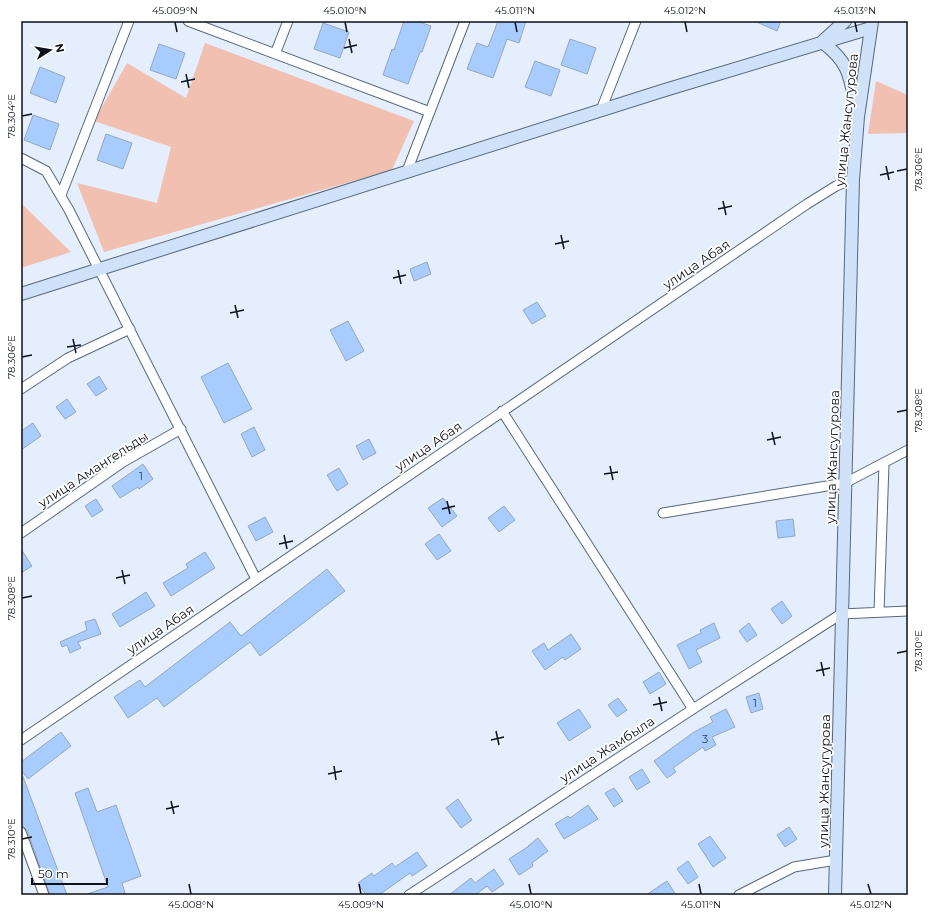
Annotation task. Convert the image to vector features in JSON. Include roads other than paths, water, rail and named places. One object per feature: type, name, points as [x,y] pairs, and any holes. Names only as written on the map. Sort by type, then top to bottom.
[{"type":"main road","points":[[822,42],[844,21]]},
{"type":"main road","points":[[21,294],[601,110],[822,42],[872,24]]},
{"type":"main road","name":"улица Жансугурова","points":[[835,895],[853,179],[858,117],[872,24]]},
{"type":"main road","points":[[822,42],[835,52],[844,62],[853,88],[858,117]]},
{"type":"street","points":[[61,195],[129,21]]},
{"type":"street","points":[[188,21],[430,112]]},
{"type":"street","points":[[275,54],[288,21]]},
{"type":"street","points":[[407,172],[465,21]]},
{"type":"street","points":[[601,110],[636,21]]},
{"type":"street","points":[[21,158],[46,171],[70,210],[256,579]]},
{"type":"street","name":"улица Абая","points":[[21,740],[807,204],[836,186],[853,179]]},
{"type":"street","points":[[21,389],[68,358],[130,329]]},
{"type":"street","points":[[502,411],[693,709]]},
{"type":"street","name":"улица Амангельды","points":[[21,533],[123,462],[180,429]]},
{"type":"street","points":[[663,513],[845,483],[908,450]]},
{"type":"street","points":[[879,612],[884,462]]},
{"type":"street","points":[[841,614],[908,611]]},
{"type":"street","name":"улица Жамбыла","points":[[409,895],[841,614]]},
{"type":"street","points":[[21,832],[44,895]]},
{"type":"street","points":[[739,895],[794,867],[836,860]]}]
